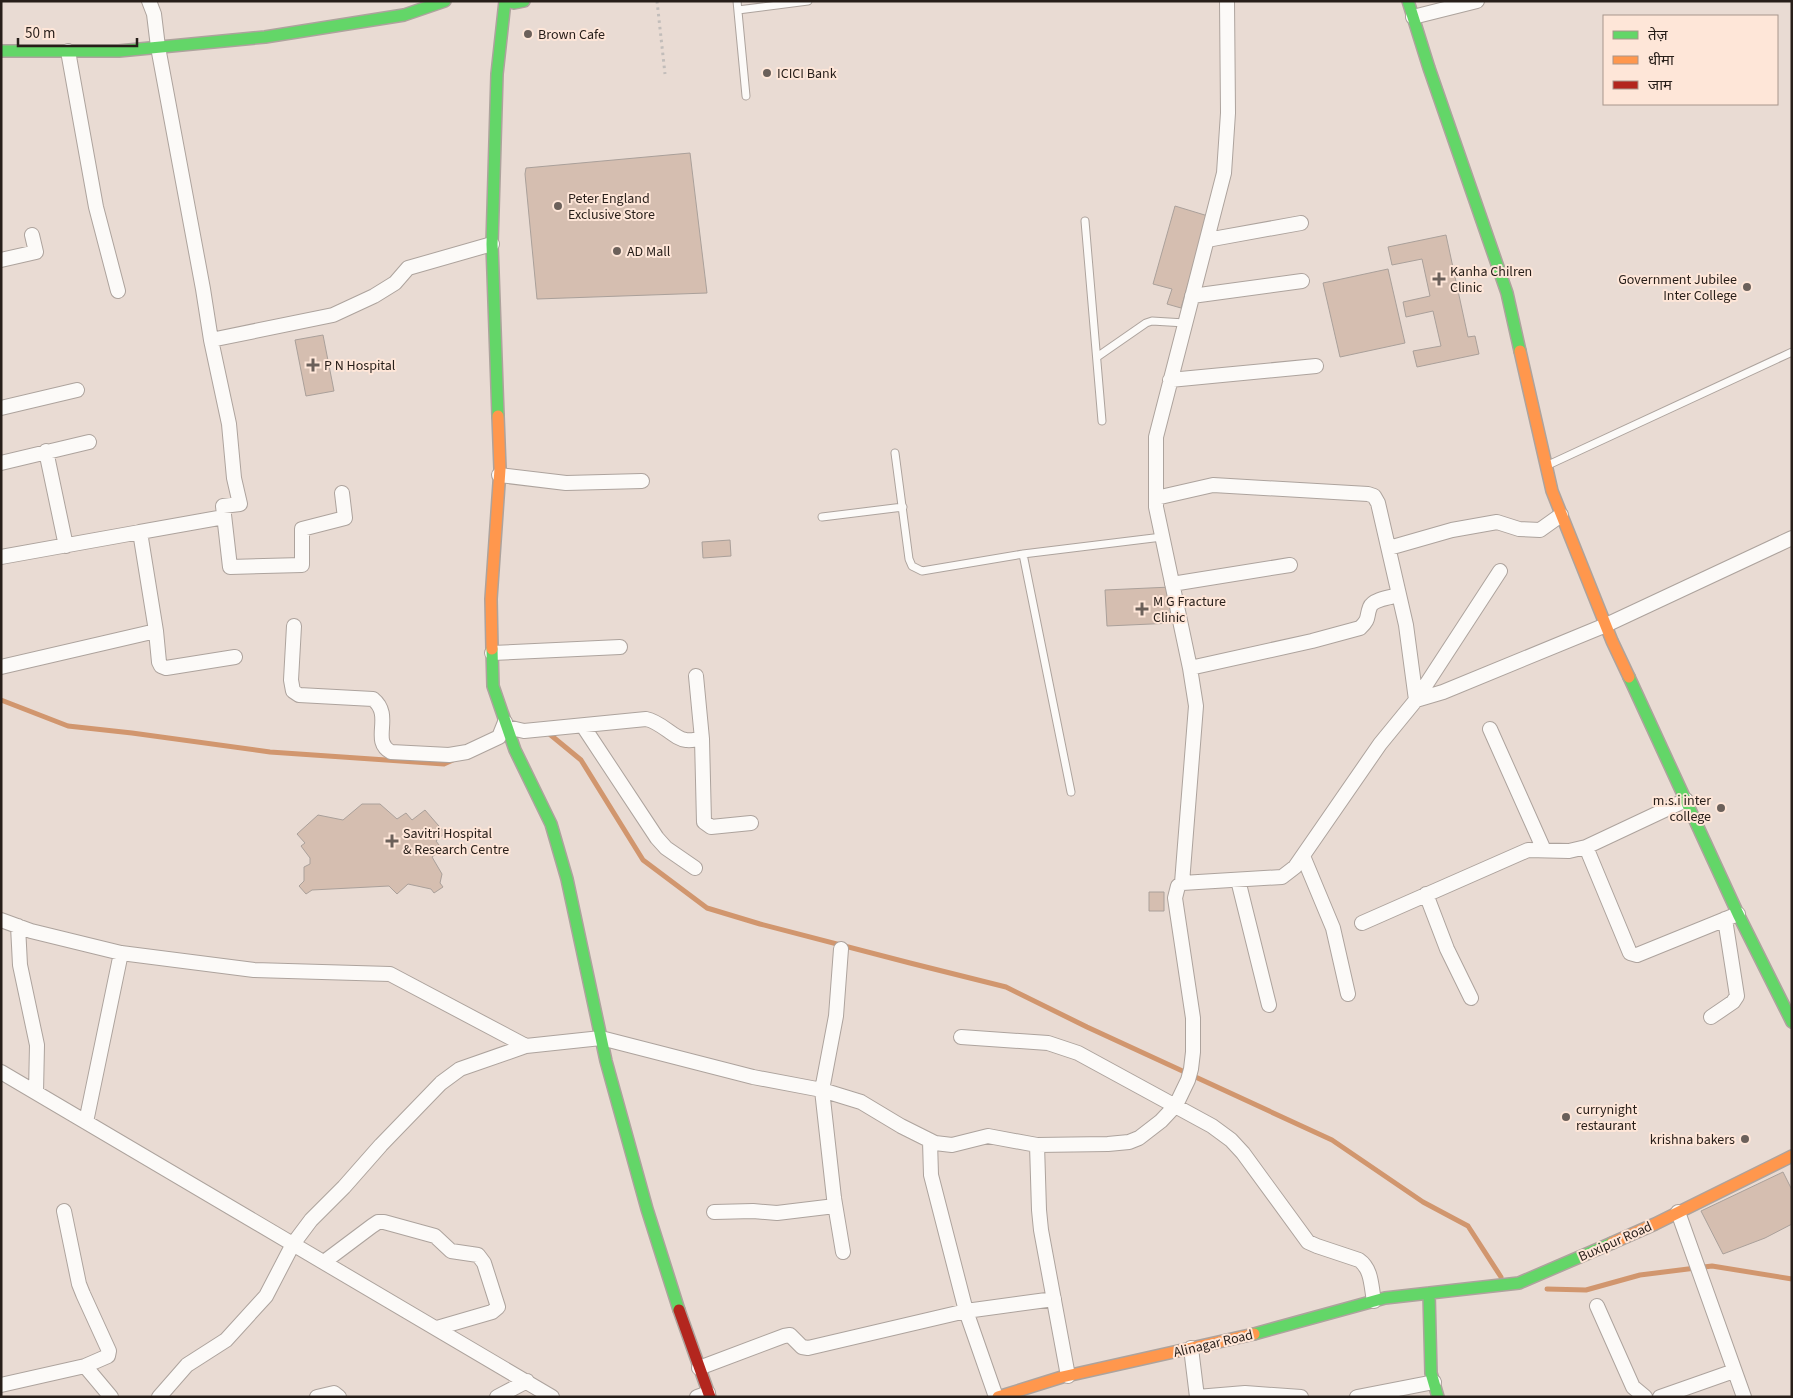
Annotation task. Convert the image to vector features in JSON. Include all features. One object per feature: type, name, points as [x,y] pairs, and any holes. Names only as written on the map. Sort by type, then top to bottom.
[{"type":"main road","points":[[1,51],[119,51],[274,36],[404,15],[445,1]]},
{"type":"main road","points":[[524,1],[514,3],[505,1],[497,74],[492,244],[499,475],[491,598],[493,686],[515,750],[551,824],[567,879],[601,1038],[647,1209],[699,1368],[705,1395]]},
{"type":"main road","points":[[1408,1],[1429,68],[1508,293],[1552,492],[1606,624],[1686,800],[1731,917],[1792,1022]]},
{"type":"main road","name":"Buxipur Road","points":[[1429,1293],[1520,1284],[1678,1212],[1792,1156]]},
{"type":"main road","points":[[1429,1293],[1431,1373],[1438,1397]]},
{"type":"main road","name":"Alinagar Road","points":[[997,1397],[1068,1376],[1234,1339],[1385,1298],[1429,1293]]},
{"type":"street","points":[[149,1],[154,14],[158,47],[211,340],[229,424],[234,478],[240,504],[223,506],[230,567],[302,565],[302,529],[345,518],[342,493]]},
{"type":"street","points":[[1182,883],[1196,706],[1156,498],[1156,437],[1224,173],[1228,113],[1226,1]]},
{"type":"street","points":[[1413,17],[1477,1]]},
{"type":"street","points":[[68,51],[96,207],[118,292]]},
{"type":"street","points":[[1207,240],[1301,223]]},
{"type":"street","points":[[1,260],[36,252],[32,235]]},
{"type":"street","points":[[211,340],[332,315],[374,296],[395,283],[408,268],[492,244]]},
{"type":"street","points":[[1192,296],[1302,282]]},
{"type":"street","points":[[1170,380],[1316,366]]},
{"type":"street","points":[[1,408],[77,390]]},
{"type":"street","points":[[1,463],[89,442]]},
{"type":"street","points":[[46,452],[66,546]]},
{"type":"street","points":[[499,475],[566,483],[642,480]]},
{"type":"street","points":[[1156,498],[1213,485],[1368,494],[1374,496],[1378,503],[1406,625],[1416,700]]},
{"type":"street","points":[[1389,548],[1452,530],[1497,522],[1519,530],[1540,530],[1561,515]]},
{"type":"street","points":[[1,557],[224,517]]},
{"type":"street","points":[[140,532],[161,666],[166,668],[234,657]]},
{"type":"street","points":[[1416,700],[1443,692],[1606,624],[1792,538]]},
{"type":"street","points":[[1172,584],[1290,566]]},
{"type":"street","points":[[165,1394],[187,1365],[226,1340],[266,1296],[293,1244],[311,1220],[441,1083],[460,1069],[526,1046],[601,1038],[753,1076],[822,1090],[861,1102],[930,1141],[952,1145],[988,1136],[1037,1145],[1108,1144],[1129,1142],[1139,1138],[1176,1105],[1190,1075],[1193,1052],[1193,1018],[1175,898],[1178,886],[1182,883],[1282,877],[1295,867],[1380,744],[1416,700],[1500,571]]},
{"type":"street","points":[[1190,668],[1312,641],[1360,628],[1366,623],[1373,602],[1399,595]]},
{"type":"street","points":[[294,626],[291,680],[293,691],[299,695],[373,699],[380,704],[382,710],[382,744],[386,750],[391,752],[449,755],[467,752],[499,737],[508,729],[524,731],[646,720],[659,723],[681,739],[702,739]]},
{"type":"street","points":[[1,667],[156,631]]},
{"type":"street","points":[[492,653],[620,647]]},
{"type":"street","points":[[696,676],[702,739],[704,822],[710,827],[750,823]]},
{"type":"street","points":[[583,726],[657,838],[666,848],[695,868]]},
{"type":"street","points":[[1490,729],[1544,850]]},
{"type":"street","points":[[1362,923],[1528,850],[1569,851],[1586,847],[1686,800]]},
{"type":"street","points":[[1586,847],[1630,953],[1637,956],[1731,917],[1736,996],[1733,1002],[1711,1017]]},
{"type":"street","points":[[1303,856],[1333,928],[1348,994]]},
{"type":"street","points":[[1238,880],[1269,1005]]},
{"type":"street","points":[[1426,894],[1447,949],[1471,998]]},
{"type":"street","points":[[1,920],[31,931],[121,953],[254,970],[390,974],[526,1046]]},
{"type":"street","points":[[18,926],[20,965],[37,1045],[36,1092]]},
{"type":"street","points":[[841,949],[836,1016],[822,1090],[835,1206],[843,1252]]},
{"type":"street","points":[[86,1122],[121,953]]},
{"type":"street","points":[[960,1037],[1048,1043],[1078,1054],[1212,1126],[1231,1140],[1243,1153],[1308,1242],[1364,1263],[1368,1270],[1374,1301]]},
{"type":"street","points":[[1,1072],[552,1397]]},
{"type":"street","points":[[930,1141],[931,1175],[966,1311],[997,1397]]},
{"type":"street","points":[[1037,1145],[1039,1210],[1068,1376]]},
{"type":"street","points":[[714,1212],[753,1211],[778,1213],[835,1206]]},
{"type":"street","points":[[1,1385],[85,1366],[108,1356],[109,1351],[83,1294],[64,1212]]},
{"type":"street","points":[[1678,1212],[1744,1397]]},
{"type":"street","points":[[324,1262],[378,1222],[436,1236],[451,1251],[478,1255],[484,1263],[498,1307],[492,1312],[437,1328]]},
{"type":"street","points":[[699,1368],[784,1336],[790,1335],[802,1347],[808,1348],[966,1311],[1054,1300]]},
{"type":"street","points":[[1597,1306],[1633,1386],[1645,1397]]},
{"type":"street","points":[[1190,1348],[1197,1397],[1245,1393],[1301,1397]]},
{"type":"street","points":[[85,1366],[111,1397]]},
{"type":"street","points":[[1660,1397],[1734,1371]]},
{"type":"street","points":[[497,1397],[527,1381]]},
{"type":"street","points":[[1357,1397],[1434,1382]]},
{"type":"street","points":[[317,1397],[334,1393],[339,1397]]},
{"type":"lane","points":[[737,1],[746,96]]},
{"type":"lane","points":[[738,10],[808,1]]},
{"type":"lane","points":[[1085,221],[1102,421]]},
{"type":"lane","points":[[1097,357],[1146,323],[1152,321],[1185,323]]},
{"type":"lane","points":[[1546,466],[1792,352]]},
{"type":"lane","points":[[895,452],[909,559],[912,566],[922,571],[1023,554],[1162,536]]},
{"type":"lane","points":[[822,517],[903,507]]},
{"type":"lane","points":[[1023,554],[1071,792]]},
{"type":"path","points":[[657,1],[665,74]]},
{"type":"building","name":"AD Mall","points":[[690,153],[707,293],[537,299],[526,168]]},
{"type":"building","points":[[1175,206],[1208,216],[1181,308],[1167,304],[1172,289],[1153,284]]},
{"type":"building","points":[[1446,235],[1468,337],[1475,336],[1479,354],[1417,367],[1413,351],[1441,346],[1433,311],[1406,317],[1403,302],[1430,296],[1422,259],[1392,265],[1388,247]]},
{"type":"building","points":[[1388,269],[1405,343],[1340,357],[1323,283]]},
{"type":"building","points":[[323,335],[334,391],[306,396],[295,340]]},
{"type":"building","points":[[730,540],[731,556],[703,558],[702,542]]},
{"type":"building","points":[[1171,587],[1173,623],[1107,626],[1105,590]]},
{"type":"building","points":[[362,804],[380,804],[397,819],[406,813],[412,820],[425,810],[445,833],[436,841],[442,849],[432,857],[442,874],[440,883],[443,887],[434,893],[431,889],[408,884],[397,894],[389,886],[312,890],[306,894],[299,886],[304,881],[304,867],[310,864],[310,858],[301,846],[305,843],[297,834],[318,815],[343,820]]},
{"type":"building","points":[[1149,892],[1164,892],[1164,911],[1149,911]]},
{"type":"building","points":[[1783,1172],[1792,1190],[1792,1224],[1765,1238],[1723,1254],[1701,1211]]},
{"type":"waterway","points":[[1,700],[68,726],[270,752],[444,764],[455,759]]},
{"type":"waterway","points":[[547,732],[581,760],[643,860],[707,908],[760,924],[1006,987],[1087,1027],[1332,1140],[1423,1202],[1468,1226],[1501,1277]]},
{"type":"waterway","points":[[1547,1289],[1586,1290],[1640,1275],[1712,1266],[1792,1279]]},
{"type":"traffic: fast","points":[[1,51],[119,51],[265,37],[404,15],[445,1]]},
{"type":"traffic: fast","points":[[498,416],[492,244],[497,74],[505,1]]},
{"type":"traffic: fast","points":[[505,1],[514,3],[524,1]]},
{"type":"traffic: fast","points":[[1408,1],[1429,68],[1507,293],[1520,351]]},
{"type":"traffic: fast","points":[[492,649],[493,686],[515,750],[551,824],[567,879],[606,1061],[647,1209],[679,1310]]},
{"type":"traffic: fast","points":[[1629,677],[1738,914],[1792,1022]]},
{"type":"traffic: fast","points":[[1254,1334],[1385,1298],[1519,1283],[1612,1243]]},
{"type":"traffic: fast","points":[[1429,1293],[1431,1373],[1438,1397]]},
{"type":"traffic: slow","points":[[1520,351],[1552,491],[1612,641],[1629,677]]},
{"type":"traffic: slow","points":[[492,649],[491,599],[500,469],[498,416]]},
{"type":"traffic: slow","points":[[1612,1243],[1655,1224],[1792,1156]]},
{"type":"traffic: slow","points":[[998,1397],[1062,1377],[1254,1334]]},
{"type":"traffic: jam","points":[[679,1310],[710,1397]]},
{"type":"place","name":"Brown Cafe","points":[[528,34]]},
{"type":"place","name":"ICICI Bank","points":[[767,73]]},
{"type":"place","name":"Peter England Exclusive Store","points":[[558,206]]},
{"type":"place","name":"AD Mall","points":[[617,251]]},
{"type":"place","name":"Kanha Chilren Clinic","points":[[1439,279]]},
{"type":"place","name":"Government Jubilee Inter College","points":[[1747,287]]},
{"type":"place","name":"P N Hospital","points":[[313,365]]},
{"type":"place","name":"M G Fracture Clinic","points":[[1142,609]]},
{"type":"place","name":"m.s.i inter college","points":[[1721,808]]},
{"type":"place","name":"Savitri Hospital & Research Centre","points":[[392,841]]},
{"type":"place","name":"currynight restaurant","points":[[1566,1117]]},
{"type":"place","name":"krishna bakers","points":[[1745,1139]]}]
